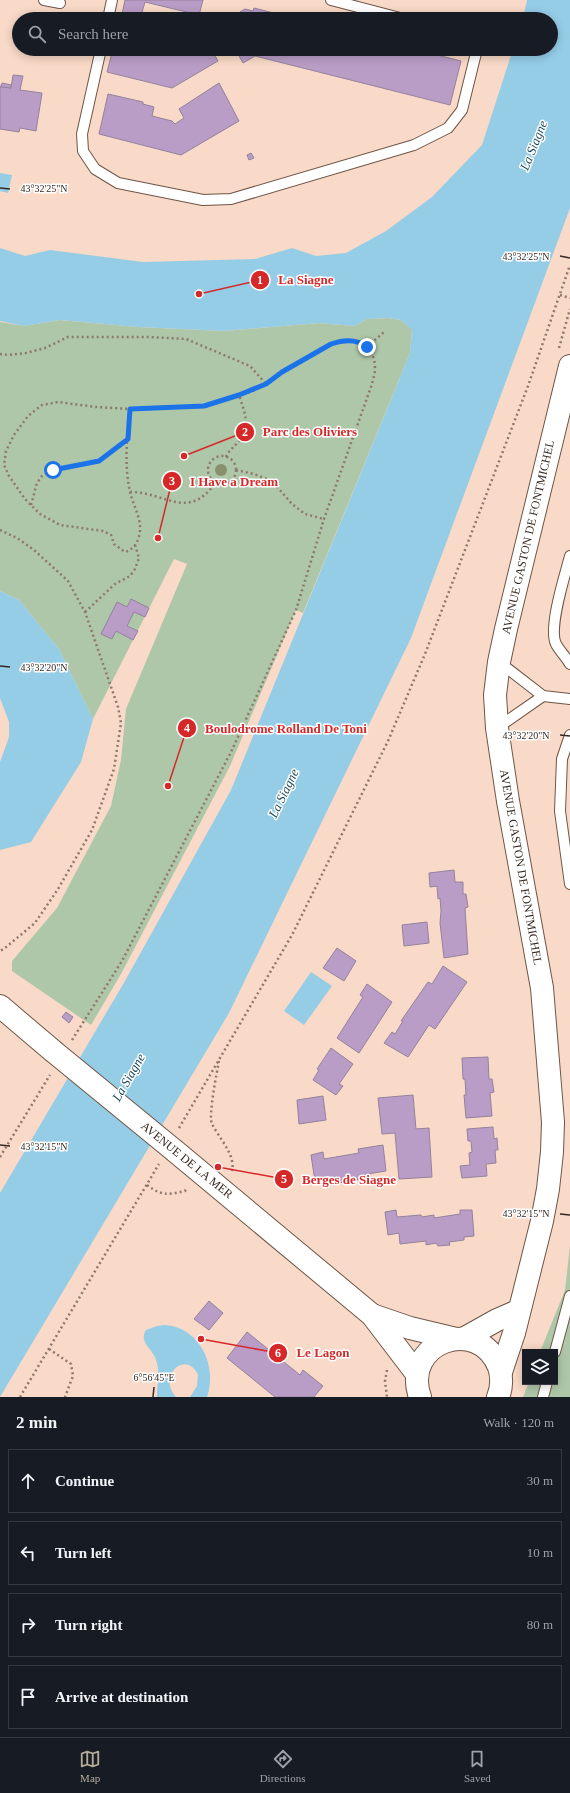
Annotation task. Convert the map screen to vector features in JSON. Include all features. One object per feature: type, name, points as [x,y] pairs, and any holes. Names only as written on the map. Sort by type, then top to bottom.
[{"type":"main road","name":"AVENUE GASTON DE FONTMICHEL","points":[[498,1397],[501,1383],[501,1372],[514,1333],[518,1311],[542,1221],[548,1189],[552,1152],[553,1122],[542,988],[508,801],[497,728],[495,695],[499,662],[570,366]]},
{"type":"main road","name":"AVENUE DE LA MER","points":[[0,1006],[62,1046],[171,1147],[372,1315]]},
{"type":"main road","points":[[420,1397],[417,1385],[417,1374],[422,1361],[430,1350],[442,1342],[459,1339],[518,1311]]},
{"type":"main road","points":[[372,1315],[410,1328],[476,1342],[487,1349],[496,1360],[501,1372]]},
{"type":"main road","points":[[372,1315],[417,1374]]},
{"type":"lane","points":[[44,0],[60,3]]},
{"type":"lane","points":[[109,12],[112,0]]},
{"type":"lane","points":[[331,0],[377,12]]},
{"type":"lane","points":[[99,56],[82,134],[83,151],[95,169],[118,183],[203,200],[231,199],[238,197],[414,145],[448,128],[462,110],[475,56]]},
{"type":"lane","points":[[570,556],[553,628],[556,644],[564,653],[570,664]]},
{"type":"lane","points":[[499,662],[543,696],[570,699]]},
{"type":"lane","points":[[497,728],[543,696]]},
{"type":"lane","points":[[570,735],[562,759],[560,810],[570,884]]},
{"type":"lane","points":[[556,1349],[570,1296]]},
{"type":"lane","points":[[543,1397],[546,1385]]},
{"type":"path","points":[[20,1397],[171,1147],[219,1058],[292,935],[388,741],[425,654],[528,386],[570,265]]},
{"type":"path","points":[[560,296],[570,298]]},
{"type":"path","points":[[367,347],[384,332]]},
{"type":"path","points":[[0,354],[8,355],[26,353],[45,348],[68,337],[148,337],[186,340],[250,366],[266,384]]},
{"type":"path","points":[[62,1046],[122,961],[231,752],[296,610],[324,519],[372,384],[375,369],[373,356],[367,347],[360,343],[350,340],[342,340],[331,344],[282,372],[266,384],[239,395],[204,406],[130,409],[96,407],[58,402],[42,405],[28,416],[14,435],[6,450],[4,465],[9,476],[25,499],[40,514],[60,525],[103,531],[111,535],[114,544],[125,552],[130,551],[135,545],[140,531],[139,519],[130,492],[127,455],[130,409]]},
{"type":"path","points":[[226,457],[245,432],[245,414],[239,395]]},
{"type":"path","points":[[31,505],[37,483],[42,476],[53,470],[99,461],[128,439]]},
{"type":"path","points":[[220,457],[226,457],[231,460],[236,470],[231,481],[221,484],[216,482],[209,474],[211,463],[220,457]]},
{"type":"path","points":[[236,470],[254,474],[272,481],[292,504],[305,514],[324,519]]},
{"type":"path","points":[[130,492],[143,492],[178,503],[190,503],[201,499],[216,482]]},
{"type":"path","points":[[0,530],[16,538],[34,550],[68,581],[85,612],[118,707],[121,723],[114,769],[92,830],[58,889],[35,923],[0,951]]},
{"type":"path","points":[[85,612],[115,584],[130,576],[136,570],[139,558],[135,545]]},
{"type":"path","points":[[219,1058],[211,1123],[227,1149],[233,1165],[225,1192]]},
{"type":"path","points":[[0,1157],[51,1073]]},
{"type":"path","points":[[147,1185],[159,1193],[169,1195],[185,1191],[199,1170]]},
{"type":"path","points":[[49,1349],[71,1364],[73,1376],[65,1397]]},
{"type":"path","points":[[387,1368],[385,1380],[387,1397]]},
{"type":"green space","points":[[388,318],[401,320],[412,329],[410,353],[303,613],[296,610],[230,766],[121,974],[91,1025],[12,971],[12,961],[57,908],[111,806],[121,760],[126,709],[187,564],[174,559],[93,719],[59,649],[19,600],[0,591],[0,322],[24,326],[60,320],[138,327],[224,331],[319,323],[355,326],[367,319]]},
{"type":"green space","points":[[570,1246],[570,1397],[523,1397],[528,1385],[558,1385],[558,1349],[541,1349],[565,1290]]},
{"type":"water","points":[[527,0],[570,0],[570,208],[411,638],[229,1013],[0,1397],[0,1193],[125,981],[231,790],[410,353],[412,330],[401,320],[388,318],[367,319],[355,326],[319,323],[224,331],[138,327],[60,320],[24,326],[0,321],[0,248],[25,256],[50,250],[143,262],[255,259],[292,248],[316,256],[346,253],[386,231],[432,197],[482,145],[511,56],[558,56],[558,12],[524,12]]},
{"type":"water","points":[[0,173],[12,175],[8,193],[0,191]]},
{"type":"water","points":[[0,591],[19,600],[59,649],[93,719],[81,762],[31,842],[0,850],[0,762],[9,737],[9,722],[0,698]]},
{"type":"water","points":[[311,972],[332,986],[304,1025],[284,1011]]},
{"type":"water","points":[[165,1325],[177,1327],[188,1333],[197,1341],[203,1350],[208,1362],[210,1373],[210,1385],[207,1397],[190,1397],[197,1386],[198,1375],[193,1368],[187,1365],[181,1365],[175,1368],[171,1374],[171,1389],[176,1397],[157,1397],[157,1362],[153,1353],[144,1341],[144,1334],[146,1330]]},
{"type":"building","points":[[125,0],[203,0],[200,12],[187,12],[145,2],[142,12],[122,12]]},
{"type":"building","points":[[254,8],[270,12],[240,12],[245,9],[253,11]]},
{"type":"building","points":[[111,56],[215,56],[218,61],[172,88],[107,72]]},
{"type":"building","points":[[239,56],[255,56],[243,63]]},
{"type":"building","points":[[255,56],[441,56],[461,61],[450,105]]},
{"type":"building","points":[[13,75],[23,76],[20,90],[42,93],[36,131],[20,128],[19,132],[0,129],[0,86],[11,88]]},
{"type":"building","points":[[2,83],[11,85],[11,88],[1,87]]},
{"type":"building","points":[[219,83],[239,121],[181,155],[99,134],[108,94],[143,102],[143,104],[154,107],[152,116],[172,121],[175,124],[184,118],[179,109]]},
{"type":"building","points":[[251,153],[254,158],[249,160],[247,155]]},
{"type":"building","points":[[131,599],[149,608],[145,617],[134,612],[127,626],[138,631],[133,640],[116,631],[112,639],[101,634],[117,602],[127,607]]},
{"type":"building","points":[[454,870],[455,882],[463,882],[463,894],[466,894],[468,907],[465,908],[468,954],[444,958],[440,923],[440,898],[438,899],[437,886],[430,887],[429,873]]},
{"type":"building","points":[[427,922],[429,943],[404,946],[402,925]]},
{"type":"building","points":[[337,948],[356,961],[344,981],[323,968]]},
{"type":"building","points":[[443,966],[467,982],[435,1029],[429,1025],[408,1057],[384,1043],[392,1032],[395,1034],[403,1021],[401,1021],[428,982],[432,984]]},
{"type":"building","points":[[367,984],[392,1002],[359,1053],[337,1038],[363,997],[360,995]]},
{"type":"building","points":[[66,1012],[73,1017],[69,1023],[62,1017]]},
{"type":"building","points":[[331,1048],[353,1064],[339,1084],[343,1086],[336,1095],[313,1080],[319,1070],[317,1069]]},
{"type":"building","points":[[488,1057],[489,1079],[492,1079],[494,1092],[490,1093],[492,1116],[466,1118],[464,1095],[466,1095],[465,1079],[463,1079],[462,1058]]},
{"type":"building","points":[[413,1095],[416,1129],[429,1128],[432,1177],[399,1179],[395,1133],[382,1134],[378,1098]]},
{"type":"building","points":[[323,1096],[326,1120],[299,1124],[297,1100]]},
{"type":"building","points":[[493,1127],[494,1139],[497,1138],[498,1150],[495,1150],[496,1163],[486,1164],[487,1176],[462,1178],[460,1166],[470,1165],[469,1153],[472,1152],[471,1141],[468,1141],[467,1129]]},
{"type":"building","points":[[383,1145],[386,1171],[361,1175],[362,1179],[327,1185],[326,1179],[315,1181],[311,1155],[323,1152],[324,1159],[359,1153],[358,1149]]},
{"type":"building","points":[[396,1210],[397,1217],[421,1215],[422,1217],[434,1215],[434,1218],[460,1214],[460,1210],[472,1210],[474,1236],[464,1237],[464,1240],[449,1242],[450,1245],[438,1246],[436,1243],[426,1245],[426,1241],[400,1244],[399,1233],[388,1235],[385,1212]]},
{"type":"building","points":[[209,1301],[223,1313],[209,1330],[194,1319]]},
{"type":"building","points":[[247,1332],[300,1375],[303,1370],[323,1386],[314,1397],[275,1397],[227,1358]]},
{"type":"place","name":"La Siagne","points":[[199,294]]},
{"type":"place","name":"Parc des Oliviers","points":[[184,456]]},
{"type":"place","name":"I Have a Dream","points":[[158,538]]},
{"type":"place","name":"Boulodrome Rolland De Toni","points":[[168,786]]},
{"type":"place","name":"Berges de Siagne","points":[[218,1167]]},
{"type":"place","name":"Le Lagon","points":[[201,1339]]},
{"type":"route","points":[[53,470],[99,461],[128,439],[130,409],[204,406],[253,391],[266,384],[282,372],[331,344],[342,340],[350,340],[367,347]]}]
